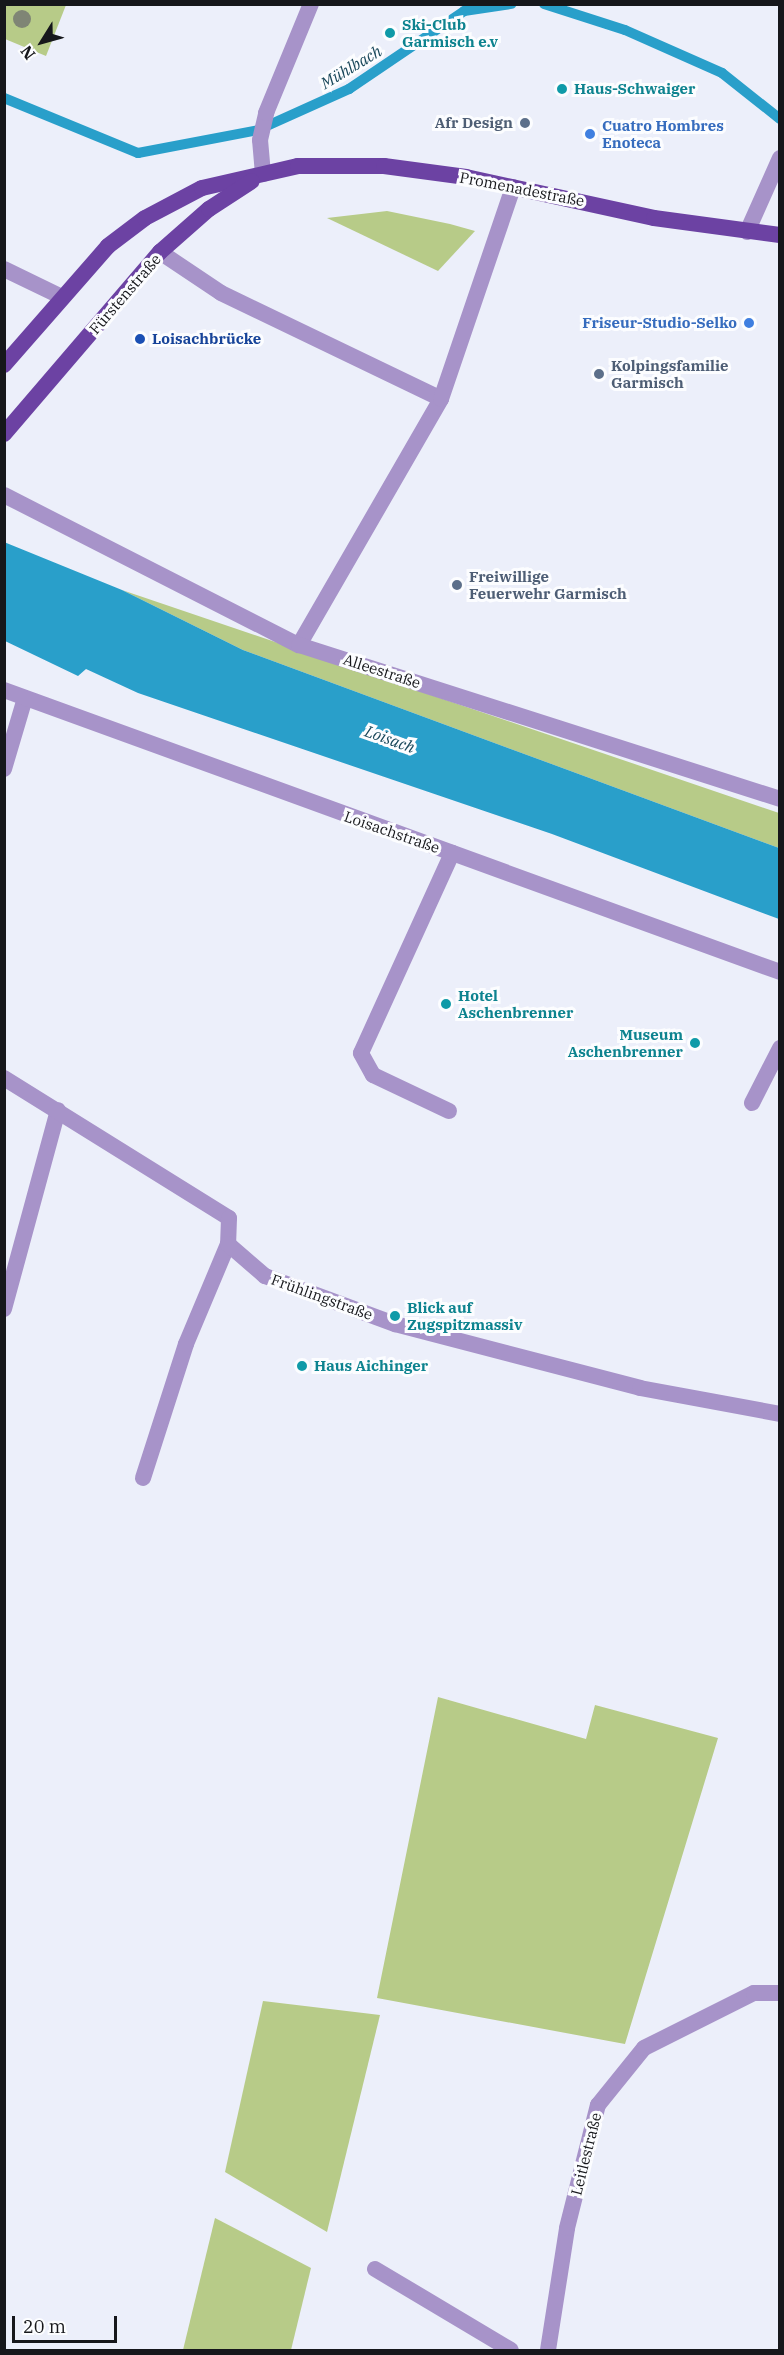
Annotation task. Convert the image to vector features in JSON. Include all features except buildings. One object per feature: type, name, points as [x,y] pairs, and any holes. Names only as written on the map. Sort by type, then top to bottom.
[{"type":"main road","name":"Promenadestraße","points":[[263,174],[333,163],[513,187],[747,232],[780,235]]},
{"type":"main road","name":"Fürstenstraße","points":[[4,434],[160,252],[209,209],[263,174]]},
{"type":"main road","points":[[4,365],[108,246],[145,218],[202,188],[263,174]]},
{"type":"street","points":[[263,174],[260,140],[267,113],[310,4]]},
{"type":"street","points":[[747,232],[780,158]]},
{"type":"street","points":[[299,645],[441,399],[513,187]]},
{"type":"street","points":[[160,252],[221,292],[441,399]]},
{"type":"street","points":[[4,269],[62,297]]},
{"type":"street","name":"Alleestraße","points":[[4,495],[299,645],[780,799]]},
{"type":"street","name":"Loisachstraße","points":[[4,690],[780,972]]},
{"type":"street","points":[[4,769],[25,698]]},
{"type":"street","points":[[449,1110],[373,1075],[361,1053],[452,853]]},
{"type":"street","points":[[752,1102],[780,1048]]},
{"type":"street","points":[[4,1078],[229,1218],[228,1244],[186,1344],[143,1478]]},
{"type":"street","points":[[4,1309],[58,1110]]},
{"type":"street","name":"Frühlingstraße","points":[[228,1244],[265,1276],[395,1324],[640,1388],[780,1414]]},
{"type":"street","name":"Leitlestraße","points":[[548,2350],[567,2228],[598,2105],[644,2048],[754,1993],[780,1994]]},
{"type":"street","points":[[375,2269],[511,2350]]},
{"type":"green space","points":[[4,5],[66,5],[46,56],[5,39]]},
{"type":"green space","points":[[387,211],[475,231],[438,271],[327,218]]},
{"type":"green space","points":[[122,590],[779,813],[779,848],[243,650]]},
{"type":"green space","points":[[438,1697],[586,1739],[595,1705],[718,1738],[625,2044],[377,1998]]},
{"type":"green space","points":[[263,2001],[380,2015],[327,2232],[225,2172]]},
{"type":"green space","points":[[215,2218],[311,2268],[291,2350],[183,2350]]},
{"type":"water","name":"Loisach","points":[[4,542],[122,590],[243,650],[779,848],[779,919],[552,834],[138,693],[86,669],[78,676],[5,641]]},
{"type":"waterway","name":"Mühlbach","points":[[269,125],[349,89],[464,11],[511,4]]},
{"type":"waterway","name":"Mühlbach","points":[[544,4],[625,30],[722,73],[780,119]]},
{"type":"waterway","name":"Mühlbach","points":[[4,98],[138,153],[259,130]]},
{"type":"place","name":"Ski-Club Garmisch e.v","points":[[390,33]]},
{"type":"place","name":"Haus-Schwaiger","points":[[562,89]]},
{"type":"place","name":"Afr Design","points":[[525,123]]},
{"type":"place","name":"Cuatro Hombres Enoteca","points":[[590,134]]},
{"type":"place","name":"Friseur-Studio-Selko","points":[[749,323]]},
{"type":"place","name":"Loisachbrücke","points":[[140,339]]},
{"type":"place","name":"Kolpingsfamilie Garmisch","points":[[599,374]]},
{"type":"place","name":"Freiwillige Feuerwehr Garmisch","points":[[457,585]]},
{"type":"place","name":"Hotel Aschenbrenner","points":[[446,1004]]},
{"type":"place","name":"Museum Aschenbrenner","points":[[695,1043]]},
{"type":"place","name":"Blick auf Zugspitzmassiv","points":[[395,1316]]},
{"type":"place","name":"Haus Aichinger","points":[[302,1366]]}]
